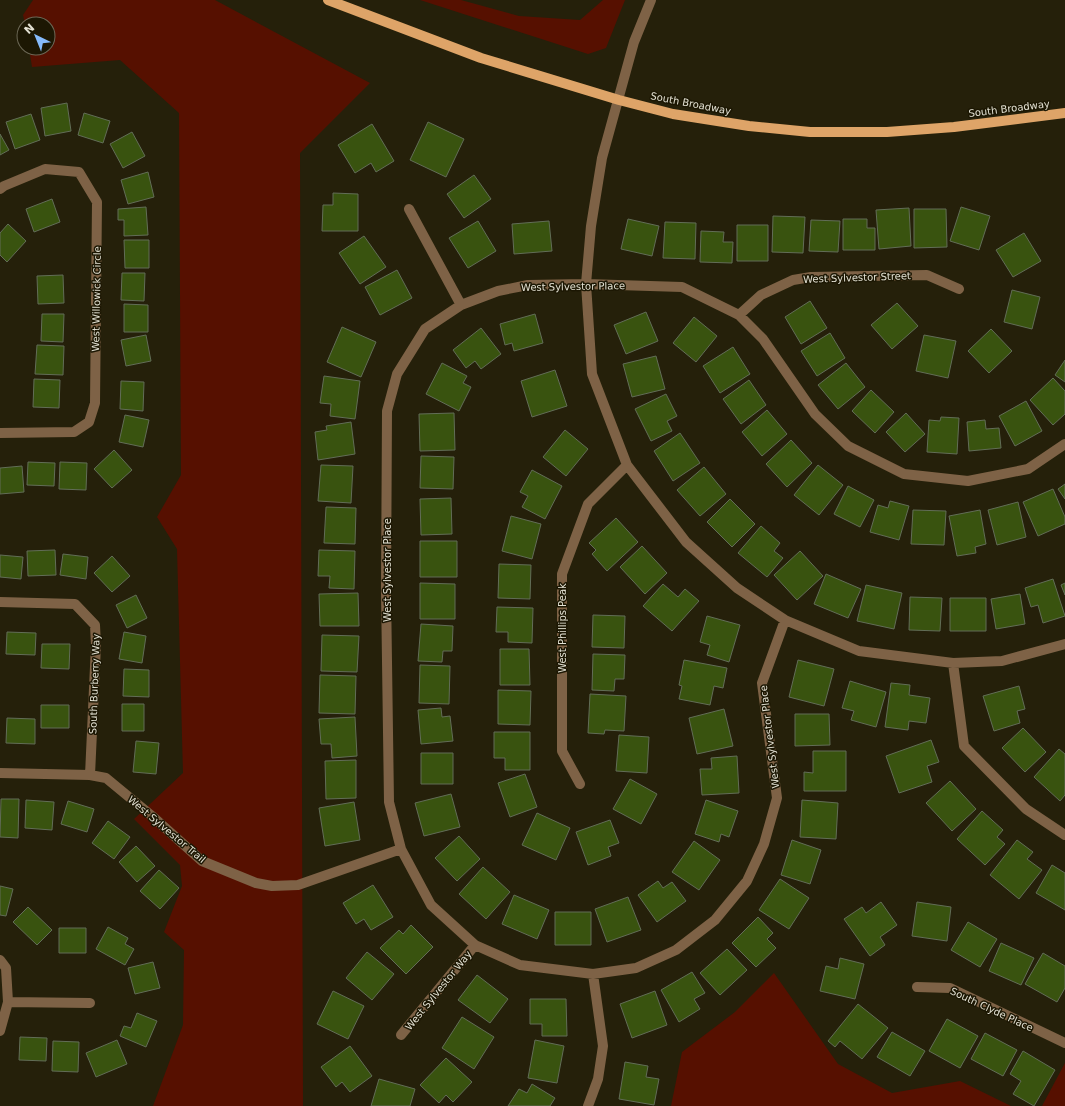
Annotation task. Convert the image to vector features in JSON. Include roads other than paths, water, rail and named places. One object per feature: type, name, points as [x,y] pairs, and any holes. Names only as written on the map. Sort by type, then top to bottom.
[{"type":"main road","name":"South Broadway","points":[[328,0],[481,58],[619,100],[680,115],[749,126],[810,132],[887,132],[954,127],[1065,113]]},
{"type":"street","points":[[651,0],[634,42],[602,158],[591,226],[586,284],[592,374],[627,465],[686,542],[736,588],[785,620],[859,651],[953,663],[1002,661],[1065,644]]},
{"type":"street","name":"West Willowick Circle","points":[[0,189],[45,169],[79,172],[97,202],[95,403],[89,422],[74,432],[0,433]]},
{"type":"street","points":[[409,209],[461,305]]},
{"type":"street","name":"West Sylvestor Street","points":[[739,315],[760,295],[793,280],[805,278],[927,275],[959,289]]},
{"type":"street","name":"West Sylvestor Place","points":[[785,620],[762,683],[777,798],[764,844],[747,881],[715,920],[676,950],[636,968],[593,974],[520,965],[475,945],[431,905],[401,850],[390,802],[386,591],[387,411],[397,374],[425,329],[461,305],[498,291],[528,285],[586,284],[682,287],[739,315],[763,339],[814,414],[848,446],[904,474],[968,481],[1028,469],[1065,444]]},
{"type":"street","name":"West Phillips Peak","points":[[580,784],[562,751],[562,574],[588,504],[627,465]]},
{"type":"street","name":"South Burberry Way","points":[[0,602],[75,604],[95,625],[96,645],[90,775]]},
{"type":"street","points":[[953,663],[964,746],[1026,809],[1065,835]]},
{"type":"street","name":"West Sylvestor Trail","points":[[0,773],[90,775],[106,778],[152,816],[202,861],[256,883],[272,886],[298,885],[401,850]]},
{"type":"street","name":"West Sylvestor Way","points":[[401,1035],[475,945]]},
{"type":"street","points":[[0,960],[6,968],[8,1002],[0,1031]]},
{"type":"street","points":[[588,1106],[598,1079],[603,1046],[593,974]]},
{"type":"street","name":"South Clyde Place","points":[[917,987],[950,988],[1065,1044]]},
{"type":"street","points":[[8,1002],[90,1003]]}]
